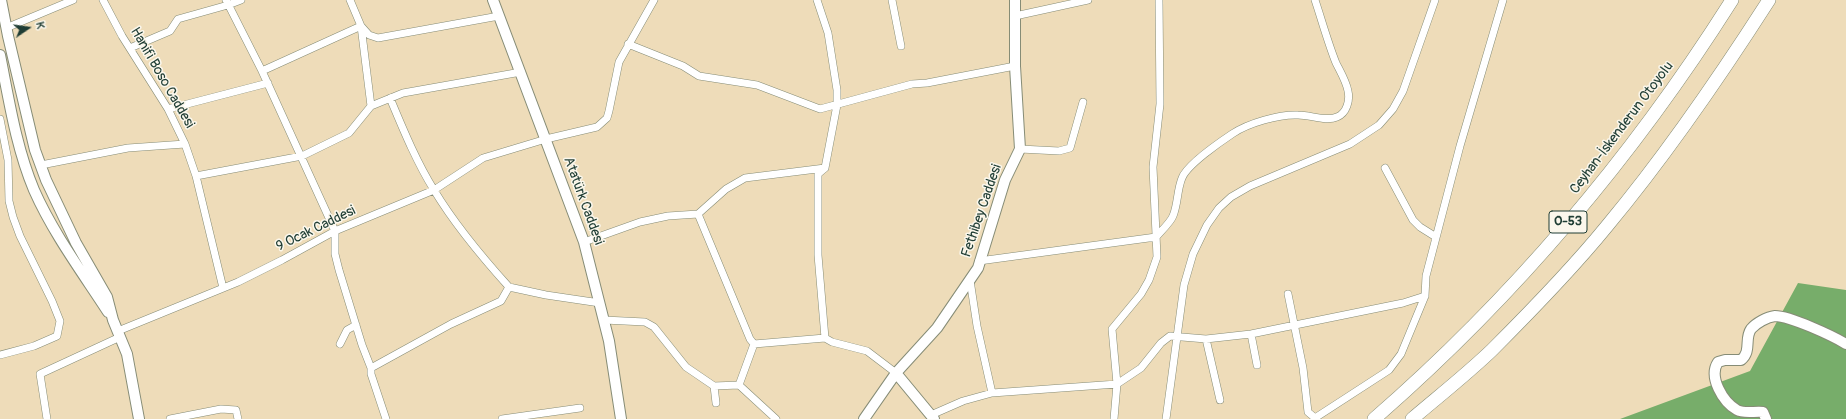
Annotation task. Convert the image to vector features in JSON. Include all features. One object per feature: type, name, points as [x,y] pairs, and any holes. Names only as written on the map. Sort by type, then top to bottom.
[{"type":"highway","name":"Ceyhan-İskenderun Otoyolu","points":[[1374,419],[1403,394],[1469,330],[1581,208],[1642,132],[1699,52],[1732,0]]},
{"type":"highway","name":"O-53","points":[[1412,419],[1491,351],[1544,297],[1607,227],[1667,150],[1725,69],[1769,0]]},
{"type":"street","points":[[1,0],[6,28],[36,150],[41,165],[76,243],[107,297],[113,320],[127,354],[139,419]]},
{"type":"street","points":[[6,28],[73,0]]},
{"type":"street","name":"Hanifi Boso Caddesi","points":[[103,0],[130,48],[168,109],[185,144],[196,176],[223,288]]},
{"type":"street","points":[[130,48],[170,31],[178,18],[241,0]]},
{"type":"street","points":[[350,0],[361,26],[371,106]]},
{"type":"street","name":"Atatürk Caddesi","points":[[493,0],[584,242],[609,341],[621,419]]},
{"type":"street","name":"9 Ocak Caddesi","points":[[47,419],[40,374],[119,334],[282,260],[335,231],[434,190],[484,158],[546,139],[597,127],[607,118],[619,62],[654,0]]},
{"type":"street","points":[[817,0],[828,33],[837,105],[825,168],[818,174],[818,255],[825,338]]},
{"type":"street","points":[[892,0],[901,46]]},
{"type":"street","name":"Fethibey Caddesi","points":[[864,419],[896,373],[937,328],[978,268],[1005,180],[1020,149],[1015,66],[1015,0]]},
{"type":"street","points":[[1015,16],[1088,0]]},
{"type":"street","points":[[1114,419],[1117,384],[1112,329],[1141,294],[1149,280],[1157,258],[1152,167],[1160,104],[1159,0]]},
{"type":"street","points":[[979,261],[1156,237],[1173,217],[1182,176],[1196,162],[1234,133],[1252,124],[1284,116],[1299,115],[1337,118],[1343,113],[1347,106],[1349,93],[1346,81],[1334,57],[1315,0]]},
{"type":"street","points":[[1166,419],[1184,285],[1193,254],[1207,225],[1219,208],[1231,197],[1250,186],[1350,144],[1378,125],[1393,109],[1403,91],[1435,0]]},
{"type":"street","points":[[1288,294],[1302,368],[1308,412],[1315,418],[1389,370],[1401,354],[1425,296],[1426,276],[1460,146],[1503,0]]},
{"type":"street","points":[[227,3],[268,83],[335,231],[335,254],[386,419]]},
{"type":"street","points":[[361,26],[369,35],[378,38],[499,16]]},
{"type":"street","points":[[262,71],[361,26]]},
{"type":"street","points":[[628,44],[683,66],[699,76],[757,85],[820,109],[912,84],[927,83],[1015,66]]},
{"type":"street","points":[[0,55],[16,137],[34,190],[64,245],[113,320]]},
{"type":"street","points":[[196,176],[302,156],[349,133],[371,106],[403,93],[521,72]]},
{"type":"street","points":[[168,109],[268,83]]},
{"type":"street","points":[[390,98],[410,145],[434,190],[475,250],[509,287],[600,304]]},
{"type":"street","points":[[1020,149],[1059,151],[1070,148],[1083,102]]},
{"type":"street","points":[[0,119],[8,160],[9,201],[13,217],[20,236],[52,301],[60,321],[57,336],[34,346],[0,355]]},
{"type":"street","points":[[41,165],[128,148],[185,144]]},
{"type":"street","points":[[584,242],[640,222],[668,216],[698,214],[726,189],[745,178],[825,168]]},
{"type":"street","points":[[1385,168],[1413,220],[1436,238]]},
{"type":"street","points":[[698,214],[750,339],[754,344]]},
{"type":"street","points":[[970,280],[977,326],[992,393]]},
{"type":"street","points":[[371,368],[450,324],[501,301],[509,287]]},
{"type":"street","points":[[754,344],[825,338],[832,342],[867,351],[896,373],[933,417],[963,401],[992,393],[1117,384],[1142,368],[1170,336],[1206,339],[1250,334],[1293,324],[1403,304],[1425,296]]},
{"type":"street","points":[[1766,419],[1763,412],[1738,410],[1724,398],[1714,377],[1714,368],[1718,362],[1741,360],[1748,352],[1748,334],[1752,328],[1760,322],[1775,316],[1786,318],[1831,335],[1846,344]]},
{"type":"street","points":[[604,320],[645,322],[654,327],[686,367],[714,386],[739,385],[776,419]]},
{"type":"street","points":[[340,344],[347,330],[356,326]]},
{"type":"street","points":[[1250,334],[1258,365]]},
{"type":"street","points":[[1206,339],[1220,400]]},
{"type":"street","points":[[739,385],[754,344]]},
{"type":"street","points":[[714,386],[716,403]]},
{"type":"street","points":[[502,419],[580,408]]},
{"type":"street","points":[[170,419],[220,409],[236,410],[238,419]]},
{"type":"green space","points":[[1798,283],[1846,290],[1846,419],[1620,419],[1750,371]]}]
